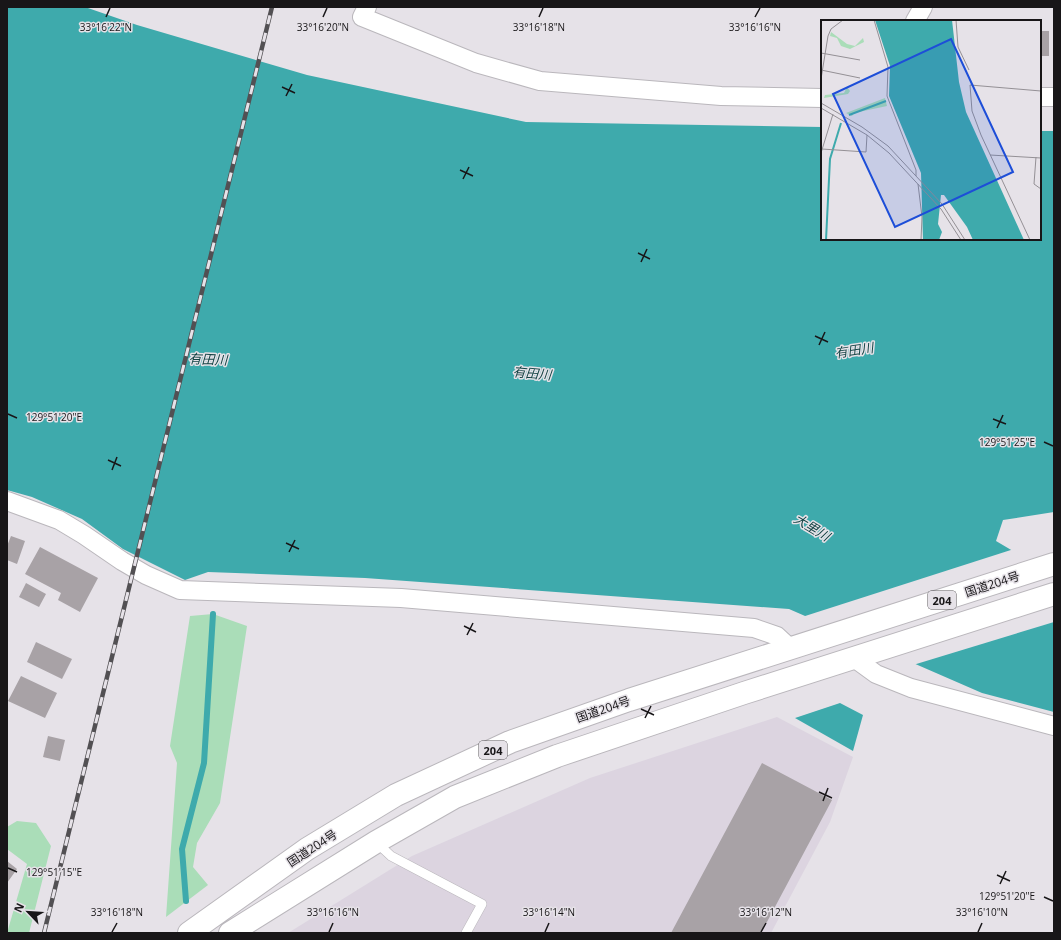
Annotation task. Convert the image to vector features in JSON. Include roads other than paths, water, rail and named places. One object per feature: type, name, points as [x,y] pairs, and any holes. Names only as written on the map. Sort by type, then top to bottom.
[{"type":"highway","name":"国道204号","points":[[189,933],[307,849],[396,795],[510,742],[629,700],[1053,564]]},
{"type":"highway","name":"204","points":[[230,933],[376,842],[455,797],[557,756],[744,693],[1054,594]]},
{"type":"street","points":[[367,7],[362,17],[476,63],[540,81],[721,96],[821,98]]},
{"type":"street","points":[[916,20],[923,7]]},
{"type":"street","points":[[1041,97],[1054,97]]},
{"type":"street","points":[[7,501],[59,520],[146,575],[180,590],[401,598],[754,628],[777,636],[791,649]]},
{"type":"street","points":[[854,658],[876,674],[911,688],[1054,726]]},
{"type":"lane","points":[[376,842],[391,856],[482,904],[466,933]]},
{"type":"water","points":[[7,7],[85,7],[137,25],[307,75],[526,122],[821,127],[821,240],[1041,240],[1041,131],[1054,131],[1054,512],[1003,520],[996,541],[1054,575],[1054,712],[982,693],[789,609],[365,578],[208,572],[185,580],[123,549],[82,519],[32,497],[7,490]]},
{"type":"water","points":[[840,703],[863,715],[853,751],[795,718]]},
{"type":"waterway","points":[[186,901],[182,849],[204,763],[213,614]]},
{"type":"railway","points":[[44,933],[272,7]]},
{"type":"water label","name":"有田川","points":[[854,350]]},
{"type":"water label","name":"有田川","points":[[208,359]]},
{"type":"water label","name":"有田川","points":[[532,373]]},
{"type":"water label","name":"大里川","points":[[812,527]]}]
